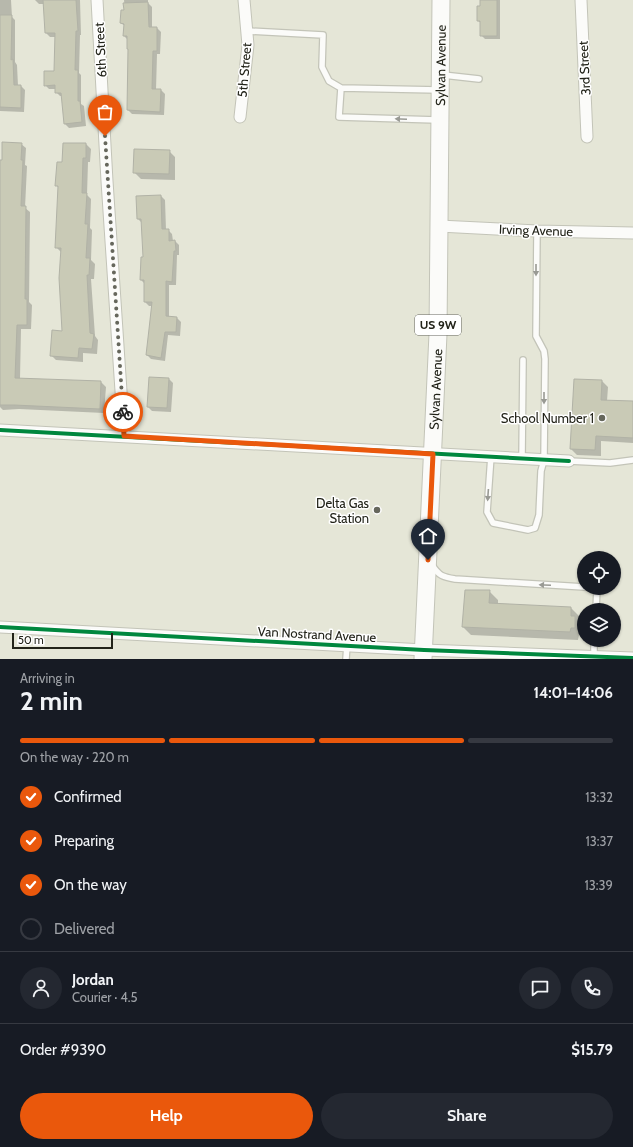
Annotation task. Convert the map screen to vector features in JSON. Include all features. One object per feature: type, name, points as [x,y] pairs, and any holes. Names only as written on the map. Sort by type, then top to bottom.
[{"type":"main road","name":"Sylvan Avenue","points":[[424,654],[438,334],[441,0]]},
{"type":"street","name":"6th Street","points":[[97,0],[107,181],[124,436]]},
{"type":"street","name":"5th Street","points":[[240,117],[248,45],[244,0]]},
{"type":"street","name":"3rd Street","points":[[581,0],[587,137]]},
{"type":"street","name":"Irving Avenue","points":[[439,226],[633,234]]},
{"type":"street","points":[[0,430],[569,461]]},
{"type":"street","name":"Van Nostrand Avenue","points":[[0,627],[347,645],[424,654],[633,658]]},
{"type":"lane","points":[[247,31],[323,35],[322,67],[329,81],[341,88],[479,78]]},
{"type":"lane","points":[[341,88],[339,117],[440,120]]},
{"type":"lane","points":[[491,456],[487,512],[490,519],[493,523],[528,530],[535,528],[539,515],[540,470],[544,460],[544,351],[536,336],[536,231]]},
{"type":"lane","points":[[522,360],[522,458]]},
{"type":"lane","points":[[569,461],[610,463],[633,460]]},
{"type":"lane","points":[[428,560],[437,572],[444,578],[577,587]]},
{"type":"lane","points":[[346,659],[347,645]]},
{"type":"lane","points":[[594,647],[594,657]]},
{"type":"building","points":[[43,0],[76,0],[78,31],[76,31],[75,70],[78,70],[78,101],[80,101],[82,122],[64,124],[61,93],[55,93],[55,85],[44,86],[44,71],[54,71],[55,33],[45,33]]},
{"type":"building","points":[[480,0],[497,0],[497,36],[480,36],[480,21],[477,21],[477,6],[480,6]]},
{"type":"building","points":[[148,2],[149,27],[157,27],[157,51],[153,51],[152,89],[161,89],[160,112],[127,110],[128,49],[127,36],[123,36],[124,24],[120,23],[121,10],[124,10],[123,3]]},
{"type":"building","points":[[0,15],[12,15],[11,60],[13,59],[14,85],[21,85],[21,108],[0,107]]},
{"type":"building","points":[[2,142],[22,143],[21,160],[23,160],[21,206],[26,206],[25,299],[27,299],[27,325],[17,325],[15,378],[101,381],[100,409],[0,405],[0,160],[2,160]]},
{"type":"building","points":[[63,143],[86,143],[86,158],[83,158],[82,193],[87,193],[85,224],[88,224],[86,258],[90,258],[89,275],[87,275],[90,333],[94,334],[92,349],[79,348],[78,358],[50,356],[52,330],[62,331],[59,278],[61,248],[55,248],[58,186],[55,186],[57,162],[62,162]]},
{"type":"building","points":[[134,149],[170,150],[169,174],[133,173]]},
{"type":"building","points":[[161,195],[162,229],[169,229],[169,241],[175,240],[176,251],[174,251],[172,282],[166,281],[166,316],[177,317],[176,332],[165,332],[161,358],[146,355],[152,302],[144,302],[144,280],[140,280],[141,257],[143,257],[141,219],[137,219],[136,196]]},
{"type":"building","points":[[149,377],[169,378],[167,408],[147,407]]},
{"type":"building","name":"School Number 1","points":[[574,379],[602,380],[601,400],[633,401],[633,438],[596,436],[595,450],[570,449]]},
{"type":"building","points":[[465,590],[490,590],[489,603],[571,607],[571,616],[575,616],[575,628],[571,628],[570,632],[462,627]]},
{"type":"cycle path","points":[[0,430],[569,461]]},
{"type":"cycle path","points":[[0,627],[424,650],[633,658]]},
{"type":"way so far","points":[[105,136],[123,412]]},
{"type":"place","name":"School Number 1","points":[[602,418]]},
{"type":"place","name":"Delta Gas Station","points":[[377,510]]},
{"type":"route","points":[[123,412],[124,436],[433,454],[428,560]]}]
